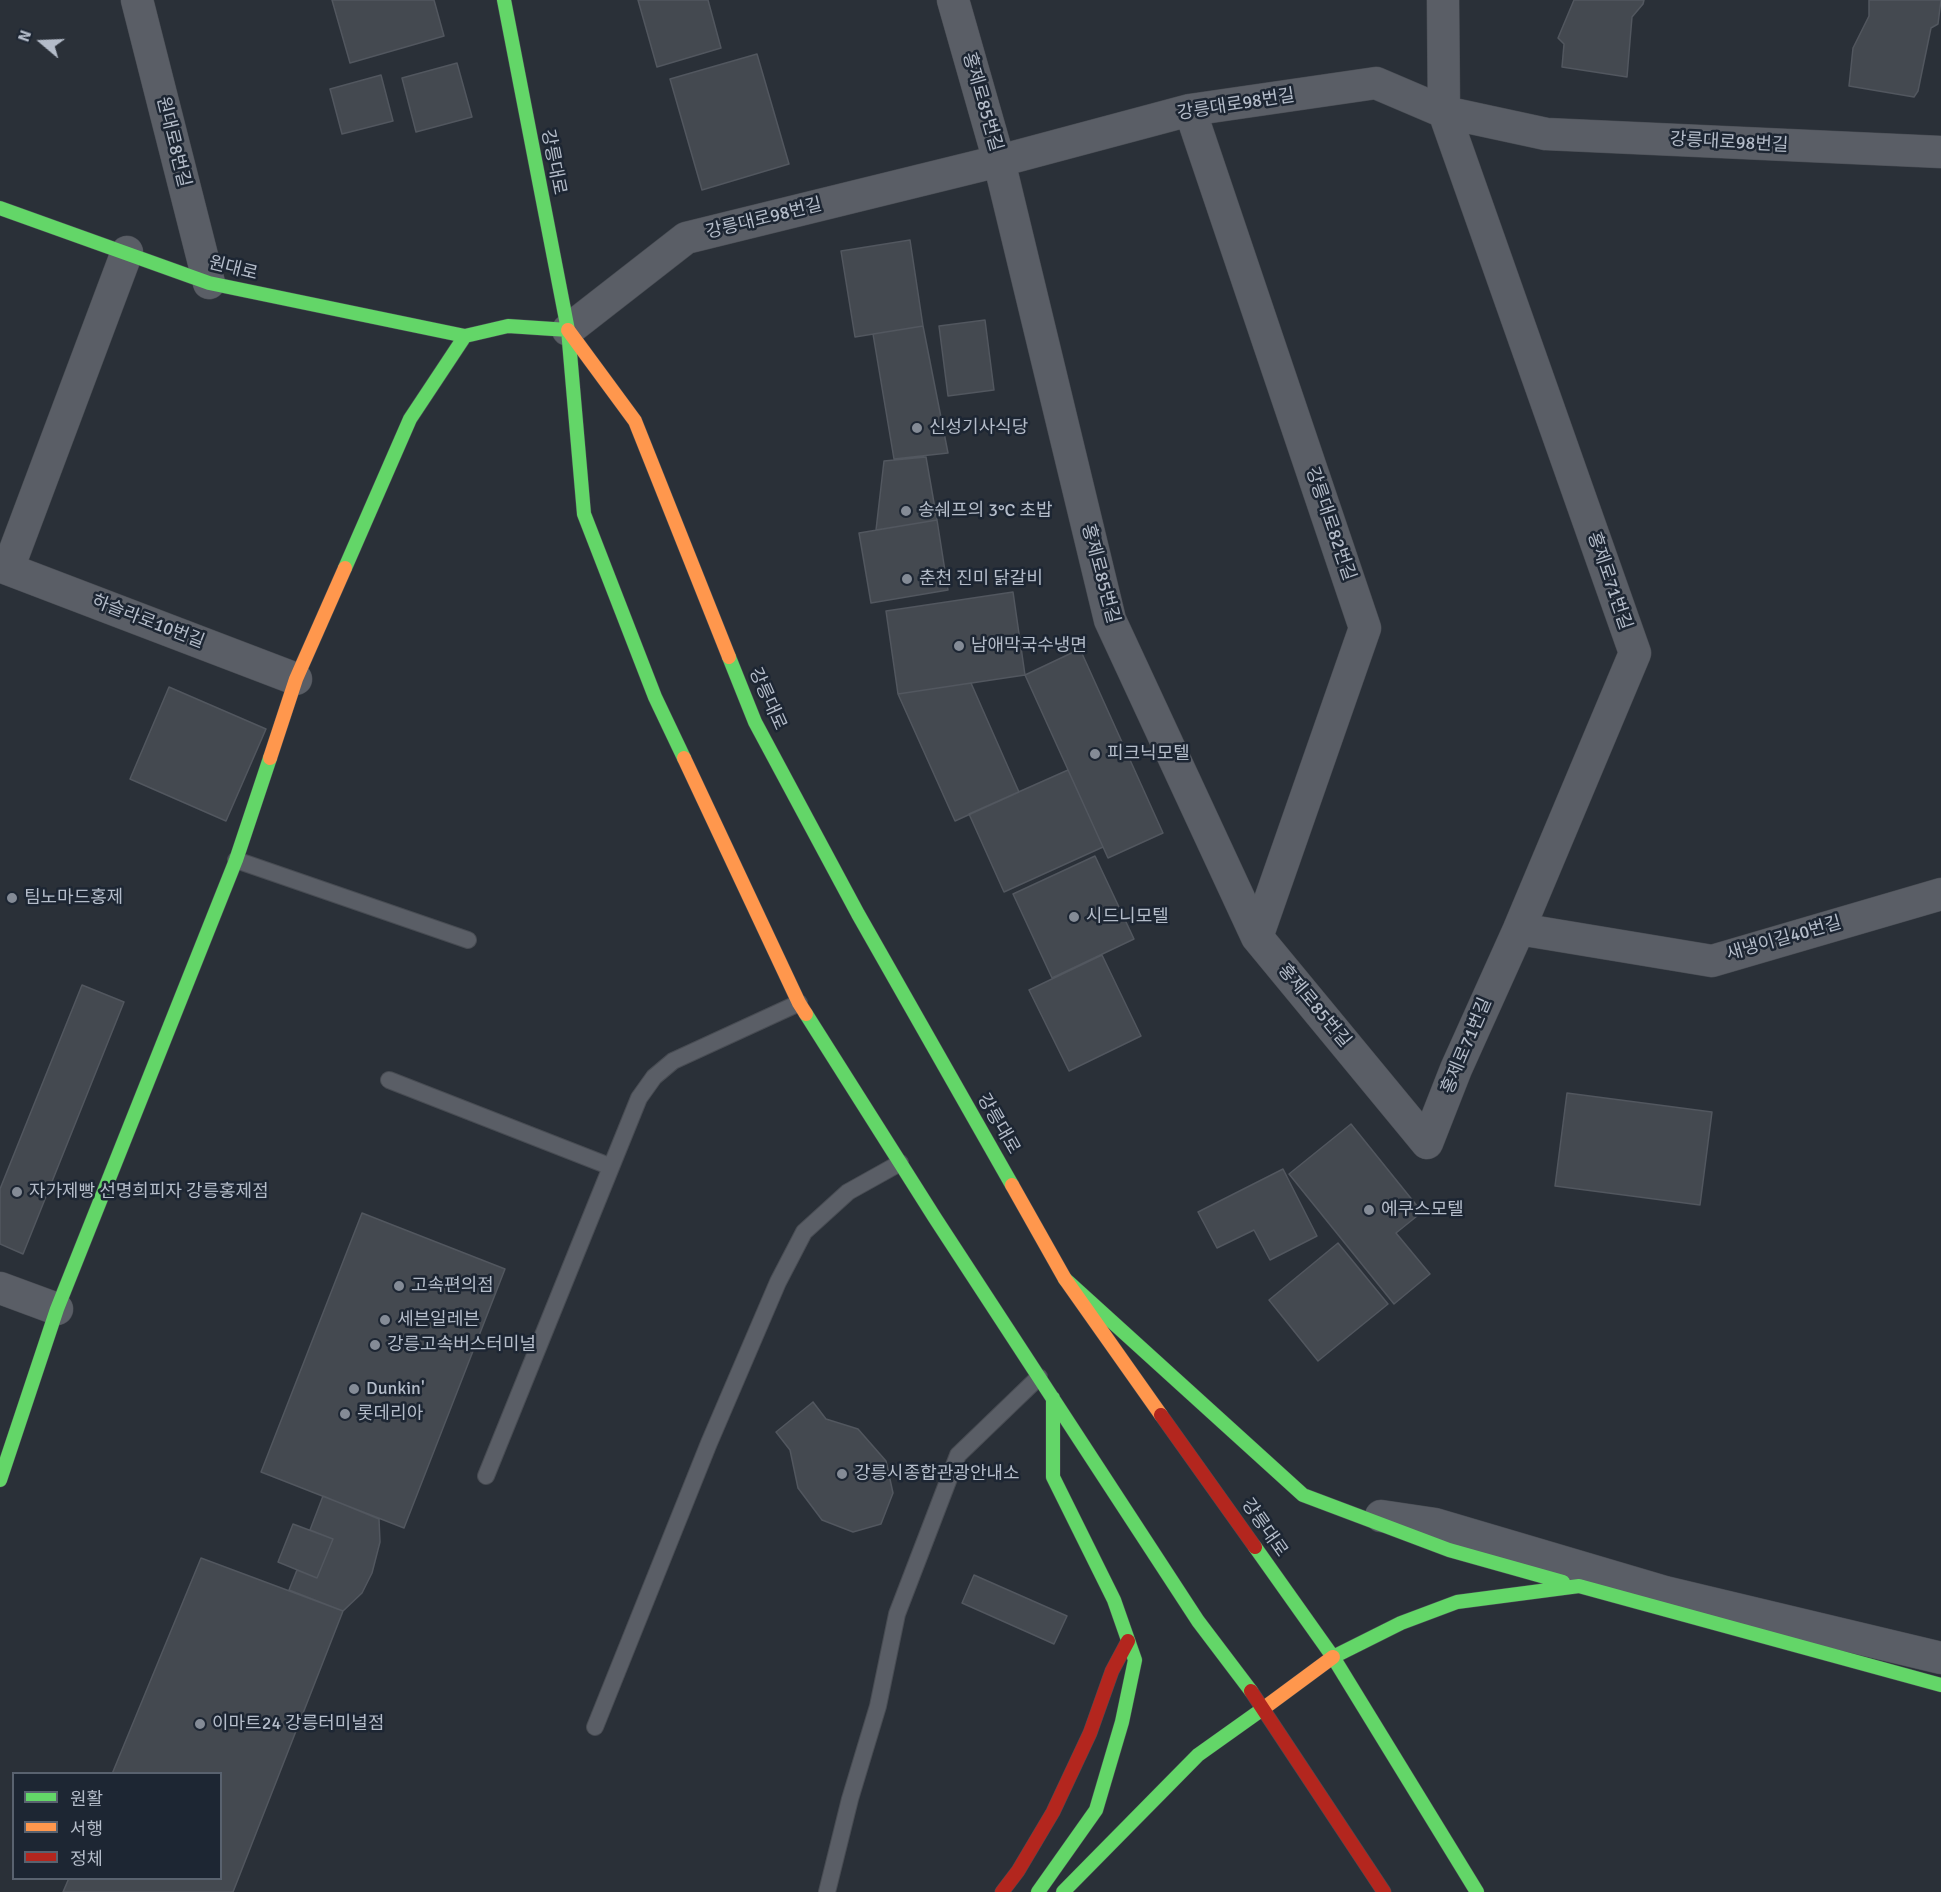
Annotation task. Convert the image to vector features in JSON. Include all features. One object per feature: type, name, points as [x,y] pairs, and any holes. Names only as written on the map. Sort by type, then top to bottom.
[{"type":"street","name":"원대로8번길","points":[[137,0],[209,284]]},
{"type":"street","name":"강릉대로","points":[[504,0],[568,330],[584,514],[655,697],[799,1004],[1198,1621],[1264,1708],[1384,1892]]},
{"type":"street","name":"홍제로85번길","points":[[954,0],[999,161],[1110,620],[1257,937],[1427,1143]]},
{"type":"street","name":"홍제로71번길","points":[[1427,1143],[1456,1069],[1519,929],[1635,653],[1444,112],[1443,0]]},
{"type":"street","name":"강릉대로98번길","points":[[568,330],[686,238],[999,161],[1190,110],[1376,83],[1444,112],[1546,134],[1941,152]]},
{"type":"street","name":"강릉대로82번길","points":[[1190,110],[1365,628],[1257,937]]},
{"type":"street","name":"원대로","points":[[0,208],[127,252],[209,284],[465,336]]},
{"type":"street","points":[[4,568],[127,252]]},
{"type":"street","points":[[0,1480],[57,1309],[236,860],[296,678],[410,419],[465,336],[508,326],[568,330]]},
{"type":"street","name":"강릉대로","points":[[568,330],[634,421],[755,722],[858,914],[1065,1279],[1333,1657],[1477,1892]]},
{"type":"street","name":"하슬라로10번길","points":[[4,568],[296,678]]},
{"type":"street","name":"새냉이길40번길","points":[[1519,929],[1712,961],[1941,894]]},
{"type":"street","points":[[1065,1279],[1303,1495],[1449,1550],[1941,1685]]},
{"type":"street","points":[[0,1288],[57,1309]]},
{"type":"street","points":[[1038,1892],[1096,1810],[1122,1722],[1135,1660],[1114,1600],[1053,1477],[1053,1398]]},
{"type":"street","points":[[1342,1510],[1435,1524],[1665,1592],[1941,1658]]},
{"type":"street","points":[[1063,1892],[1198,1755],[1333,1657],[1401,1623],[1456,1602],[1579,1586]]},
{"type":"street","points":[[1002,1892],[1018,1871],[1053,1812],[1090,1733],[1112,1671],[1128,1641]]},
{"type":"lane","points":[[236,860],[468,940]]},
{"type":"lane","points":[[486,1476],[609,1166],[639,1098],[654,1077],[673,1061],[799,1004]]},
{"type":"lane","points":[[390,1080],[609,1166]]},
{"type":"lane","points":[[595,1726],[778,1282],[804,1232],[848,1192],[900,1163]]},
{"type":"lane","points":[[828,1892],[850,1799],[878,1706],[897,1614],[958,1455],[1039,1377]]},
{"type":"building","points":[[332,0],[434,0],[444,36],[350,63]]},
{"type":"building","points":[[638,0],[708,0],[721,48],[657,67]]},
{"type":"building","points":[[1574,0],[1644,0],[1632,17],[1627,77],[1562,67],[1564,44],[1558,38]]},
{"type":"building","points":[[1869,0],[1941,0],[1938,24],[1931,28],[1918,91],[1914,97],[1849,86],[1853,48],[1869,16]]},
{"type":"building","points":[[757,54],[789,164],[702,190],[670,79]]},
{"type":"building","points":[[457,63],[472,117],[416,132],[402,78]]},
{"type":"building","points":[[381,75],[393,121],[342,134],[330,89]]},
{"type":"building","points":[[910,240],[923,326],[855,337],[841,251]]},
{"type":"building","points":[[985,320],[994,390],[948,396],[939,326]]},
{"type":"building","points":[[923,326],[948,453],[894,459],[873,334]]},
{"type":"building","points":[[926,457],[937,520],[876,530],[884,461]]},
{"type":"building","points":[[937,520],[948,590],[871,603],[859,533]]},
{"type":"building","points":[[1013,592],[1025,675],[898,694],[886,611]]},
{"type":"building","points":[[1080,649],[1163,833],[1108,858],[1025,675]]},
{"type":"building","points":[[971,683],[1019,792],[955,821],[898,694]]},
{"type":"building","points":[[169,687],[266,729],[226,821],[130,779]]},
{"type":"building","points":[[1068,770],[1103,847],[1004,892],[969,814]]},
{"type":"building","points":[[1095,856],[1134,939],[1052,978],[1013,894]]},
{"type":"building","points":[[1102,955],[1141,1036],[1069,1071],[1029,990]]},
{"type":"building","points":[[82,985],[124,1002],[23,1254],[0,1244],[0,1189]]},
{"type":"building","points":[[1567,1093],[1712,1112],[1700,1205],[1555,1186]]},
{"type":"building","points":[[1351,1124],[1422,1212],[1396,1233],[1430,1274],[1394,1304],[1289,1174]]},
{"type":"building","points":[[1283,1169],[1317,1236],[1270,1260],[1254,1230],[1217,1248],[1198,1212]]},
{"type":"building","points":[[362,1213],[505,1269],[404,1528],[261,1472]]},
{"type":"building","points":[[1338,1243],[1388,1304],[1318,1361],[1269,1300]]},
{"type":"building","name":"강릉시종합관광안내소","points":[[813,1402],[826,1419],[858,1429],[886,1461],[893,1493],[881,1524],[853,1532],[822,1520],[798,1488],[790,1450],[776,1432]]},
{"type":"building","points":[[323,1496],[379,1519],[380,1542],[372,1573],[362,1593],[343,1611],[289,1590],[297,1570],[317,1578],[333,1539],[310,1530]]},
{"type":"building","points":[[293,1524],[333,1539],[317,1578],[278,1562]]},
{"type":"building","points":[[201,1558],[343,1611],[233,1892],[63,1892],[68,1880],[222,1880],[222,1772],[113,1772]]},
{"type":"building","points":[[974,1575],[1067,1616],[1054,1644],[962,1603]]},
{"type":"traffic: fast","points":[[504,0],[568,330],[584,514],[655,697],[684,758]]},
{"type":"traffic: fast","points":[[0,208],[209,283],[465,336]]},
{"type":"traffic: fast","points":[[345,568],[410,419],[465,336],[508,326],[568,330]]},
{"type":"traffic: fast","points":[[729,657],[755,722],[858,914],[1012,1185]]},
{"type":"traffic: fast","points":[[0,1480],[57,1309],[236,860],[270,758]]},
{"type":"traffic: fast","points":[[806,1014],[935,1218],[1198,1621],[1251,1691]]},
{"type":"traffic: fast","points":[[1065,1279],[1303,1495],[1449,1550],[1563,1582]]},
{"type":"traffic: fast","points":[[1038,1892],[1096,1810],[1122,1722],[1135,1660],[1114,1600],[1053,1477],[1053,1398]]},
{"type":"traffic: fast","points":[[1255,1547],[1333,1657],[1477,1892]]},
{"type":"traffic: fast","points":[[1333,1657],[1401,1623],[1457,1602],[1579,1586],[1941,1685]]},
{"type":"traffic: fast","points":[[1063,1892],[1198,1755],[1264,1708]]},
{"type":"traffic: slow","points":[[568,330],[635,421],[729,657]]},
{"type":"traffic: slow","points":[[270,758],[296,679],[345,568]]},
{"type":"traffic: slow","points":[[684,758],[806,1014]]},
{"type":"traffic: slow","points":[[1012,1185],[1065,1279],[1161,1415]]},
{"type":"traffic: slow","points":[[1264,1708],[1333,1657]]},
{"type":"traffic: jam","points":[[1161,1415],[1255,1547]]},
{"type":"traffic: jam","points":[[1002,1892],[1018,1871],[1053,1812],[1090,1733],[1112,1671],[1128,1641]]},
{"type":"traffic: jam","points":[[1251,1691],[1384,1892]]},
{"type":"place","name":"신성기사식당","points":[[917,428]]},
{"type":"place","name":"송쉐프의 3°C 초밥","points":[[906,511]]},
{"type":"place","name":"춘천 진미 닭갈비","points":[[907,579]]},
{"type":"place","name":"남애막국수냉면","points":[[959,646]]},
{"type":"place","name":"피크닉모텔","points":[[1095,754]]},
{"type":"place","name":"팀노마드홍제","points":[[12,898]]},
{"type":"place","name":"시드니모텔","points":[[1074,917]]},
{"type":"place","name":"자가제빵 선명희피자 강릉홍제점","points":[[17,1192]]},
{"type":"place","name":"에쿠스모텔","points":[[1369,1210]]},
{"type":"place","name":"고속편의점","points":[[399,1286]]},
{"type":"place","name":"세븐일레븐","points":[[385,1320]]},
{"type":"place","name":"강릉고속버스터미널","points":[[375,1345]]},
{"type":"place","name":"Dunkin'","points":[[354,1389]]},
{"type":"place","name":"롯데리아","points":[[345,1414]]},
{"type":"place","name":"강릉시종합관광안내소","points":[[842,1474]]},
{"type":"place","name":"이마트24 강릉터미널점","points":[[200,1724]]}]
